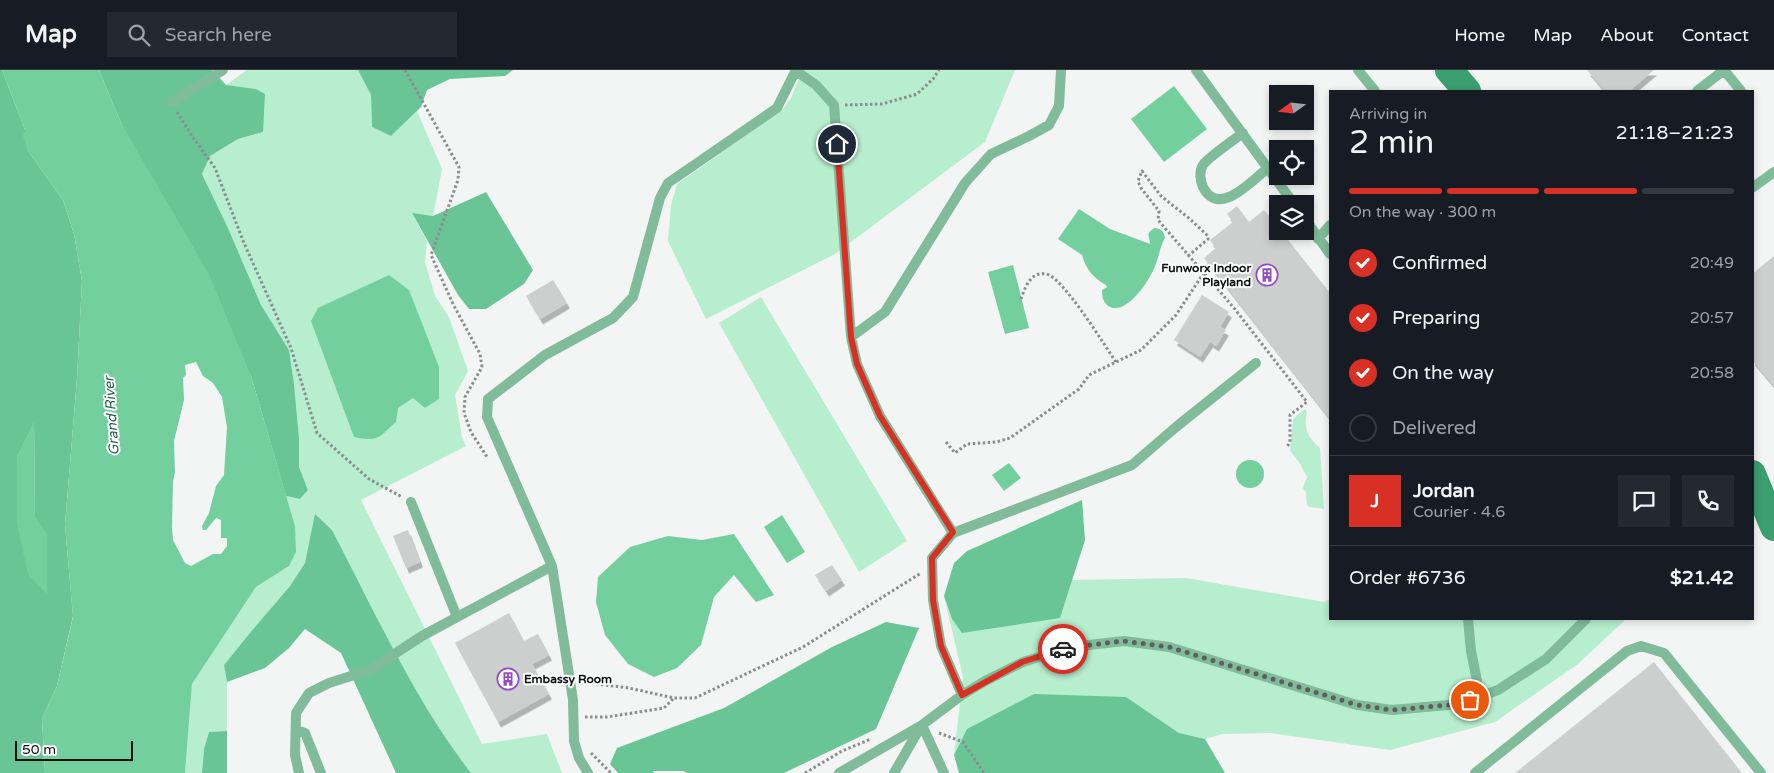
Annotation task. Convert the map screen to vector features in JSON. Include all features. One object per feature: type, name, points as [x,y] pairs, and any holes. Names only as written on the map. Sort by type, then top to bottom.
[{"type":"main road","points":[[1449,70],[1466,90]]},
{"type":"main road","points":[[1754,479],[1774,528]]},
{"type":"lane","points":[[172,102],[223,70]]},
{"type":"lane","points":[[588,773],[579,758],[574,741],[574,716],[570,681],[552,566],[487,417],[488,399],[545,355],[613,318],[633,297],[660,198],[668,183],[777,108],[796,70],[816,85],[834,105],[851,337],[857,364],[880,416],[953,532]]},
{"type":"lane","points":[[851,337],[886,312],[965,184],[992,154],[1049,125],[1059,106],[1061,70]]},
{"type":"lane","points":[[1196,70],[1288,195]]},
{"type":"lane","points":[[1358,70],[1374,90]]},
{"type":"lane","points":[[1698,90],[1724,70],[1740,90]]},
{"type":"lane","points":[[1243,133],[1203,164],[1200,172],[1200,183],[1205,191],[1212,198],[1229,199],[1268,168]]},
{"type":"lane","points":[[1754,187],[1774,172]]},
{"type":"lane","points":[[1318,239],[1329,226]]},
{"type":"lane","points":[[1314,233],[1329,253]]},
{"type":"lane","points":[[962,695],[941,646],[933,600],[932,558],[953,532],[1132,465],[1256,363]]},
{"type":"lane","points":[[411,502],[457,617]]},
{"type":"lane","points":[[300,773],[295,755],[296,713],[309,693],[330,683],[370,670],[422,636],[552,566]]},
{"type":"lane","points":[[1468,620],[1471,651],[1480,696]]},
{"type":"lane","points":[[839,773],[922,725],[962,695],[1022,662],[1071,647],[1124,641],[1169,647],[1357,705],[1392,710],[1459,704],[1498,690],[1546,660],[1585,620]]},
{"type":"lane","points":[[1475,773],[1628,651],[1641,646],[1664,653],[1761,773]]},
{"type":"lane","points":[[894,773],[922,725]]},
{"type":"lane","points":[[922,725],[944,773]]},
{"type":"lane","points":[[296,730],[306,734],[321,773]]},
{"type":"path","points":[[405,70],[459,167],[458,180],[431,255],[453,304],[480,354],[482,367],[465,396],[464,413],[471,432],[487,458]]},
{"type":"path","points":[[834,105],[882,104],[917,94],[933,79],[939,70]]},
{"type":"path","points":[[172,102],[192,136],[215,168],[244,243],[291,348],[317,432],[369,478],[411,502]]},
{"type":"path","points":[[1188,256],[1205,242],[1208,236],[1162,196],[1142,170],[1138,181],[1141,188],[1159,211],[1158,220],[1188,256],[1203,274],[1234,308],[1307,402],[1290,415],[1290,442],[1287,447]]},
{"type":"path","points":[[1021,299],[1031,278],[1045,273],[1051,275],[1071,296],[1116,362]]},
{"type":"path","points":[[946,442],[955,453],[967,444],[996,442],[1010,438],[1079,389],[1089,375],[1141,350],[1176,316],[1203,274]]},
{"type":"path","points":[[570,681],[629,688],[674,698],[694,698],[803,647],[932,566]]},
{"type":"path","points":[[574,716],[607,717],[664,708],[674,698]]},
{"type":"path","points":[[922,725],[963,742],[984,773]]},
{"type":"shaded area","points":[[0,70],[2,70],[25,130],[28,151],[63,200],[74,234],[82,281],[77,378],[65,525],[73,616],[57,686],[42,719],[45,773],[0,773]],"holes":[[[34,423],[35,517],[17,457]]]},
{"type":"shaded area","points":[[99,70],[212,70],[226,85],[256,89],[265,94],[263,132],[238,139],[210,156],[202,174],[228,228],[261,305],[289,350],[299,438],[299,467],[308,490],[300,499],[286,496],[251,376],[121,123]]},
{"type":"shaded area","points":[[247,70],[358,70],[371,95],[372,127],[391,136],[417,111],[442,169],[433,216],[412,214],[427,241],[425,262],[435,296],[449,317],[468,371],[455,395],[462,437],[466,446],[361,500],[482,744],[547,734],[562,773],[471,773],[450,745],[413,685],[332,530],[316,515],[305,563],[290,586],[224,665],[227,682],[227,731],[209,732],[204,749],[202,773],[185,773],[192,684],[256,587],[289,566],[295,526],[286,496],[300,499],[308,490],[299,467],[299,438],[289,350],[261,305],[228,228],[202,174],[210,156],[238,139],[263,132],[256,89],[226,85]]},
{"type":"shaded area","points":[[358,70],[513,70],[505,76],[450,79],[427,90],[421,107],[391,136],[372,127],[371,95]]},
{"type":"shaded area","points":[[803,70],[1015,70],[985,142],[835,254],[706,319],[668,241],[671,205],[677,184],[782,110],[791,98]]},
{"type":"shaded area","points":[[486,192],[533,270],[524,284],[486,309],[469,309],[458,295],[412,213],[433,216]]},
{"type":"shaded area","points":[[761,297],[907,541],[859,572],[719,323]]},
{"type":"shaded area","points":[[1305,409],[1307,412],[1306,428],[1312,440],[1320,448],[1324,509],[1307,505],[1306,493],[1303,488],[1307,477],[1299,462],[1290,451],[1293,419]]},
{"type":"shaded area","points":[[1082,500],[1085,540],[1060,618],[962,633],[952,619],[944,596],[954,563],[967,551]]},
{"type":"shaded area","points":[[315,514],[332,530],[413,685],[450,745],[471,773],[396,773],[341,653],[305,629],[289,648],[265,668],[227,682],[224,665],[290,586],[305,563]]},
{"type":"shaded area","points":[[1186,578],[1324,602],[1329,600],[1329,620],[1625,620],[1578,664],[1495,722],[1390,750],[1270,733],[1223,734],[1205,739],[1179,733],[1126,697],[967,729],[954,755],[963,677],[944,596],[952,619],[1060,618],[1072,580]]},
{"type":"shaded area","points":[[886,622],[919,628],[876,729],[784,773],[653,771],[654,773],[618,773],[610,764],[617,748],[724,708],[832,647]]},
{"type":"shaded area","points":[[1034,694],[1126,697],[1179,733],[1205,739],[1225,773],[959,773],[954,755],[967,729]]},
{"type":"shaded area","points":[[227,731],[227,773],[202,773],[204,749],[209,732]]},
{"type":"water","name":"Grand River","points":[[2,70],[99,70],[121,123],[209,274],[251,376],[295,526],[296,552],[289,566],[256,587],[192,684],[185,773],[45,773],[42,719],[57,686],[73,617],[65,525],[77,378],[82,281],[74,234],[63,200],[28,151],[23,136],[25,130]],"holes":[[[196,362],[203,376],[213,383],[222,397],[227,427],[224,475],[216,486],[209,513],[202,526],[203,530],[206,530],[216,518],[221,520],[221,538],[227,538],[227,546],[221,554],[213,554],[191,566],[185,563],[173,540],[174,441],[184,400],[183,378],[186,375],[185,365]]]},
{"type":"water","points":[[1174,86],[1207,129],[1164,162],[1131,119]]},
{"type":"water","points":[[1079,209],[1110,229],[1150,244],[1148,235],[1152,230],[1157,228],[1164,234],[1165,238],[1148,279],[1137,295],[1124,306],[1110,307],[1104,302],[1102,290],[1107,287],[1106,285],[1091,273],[1082,255],[1058,239]]},
{"type":"water","points":[[1013,265],[1029,328],[1005,334],[988,272]]},
{"type":"water","points":[[389,275],[409,290],[439,367],[439,399],[425,408],[413,398],[398,408],[396,422],[378,437],[369,439],[354,437],[311,321],[318,308]]},
{"type":"water","points":[[34,422],[35,517],[47,534],[47,594],[28,574],[17,524],[17,457]]},
{"type":"water","points":[[1250,460],[1260,464],[1264,474],[1260,484],[1250,488],[1240,484],[1236,474],[1240,464]]},
{"type":"water","points":[[1009,463],[1021,478],[1004,491],[992,475]]},
{"type":"water","points":[[782,515],[805,552],[787,563],[764,527]]},
{"type":"water","points":[[734,534],[774,595],[756,602],[734,575],[714,597],[701,645],[677,668],[654,677],[628,664],[605,635],[596,602],[598,577],[630,547],[668,536],[702,540]]},
{"type":"building","points":[[1587,70],[1654,70],[1630,90],[1604,90]]},
{"type":"building","name":"Funworx Indoor Playland","points":[[1237,206],[1249,222],[1264,210],[1269,216],[1269,240],[1288,240],[1329,292],[1329,418],[1204,258],[1216,248],[1210,240],[1233,222],[1227,214]]},
{"type":"building","points":[[1774,256],[1774,386],[1754,362],[1754,272]]},
{"type":"building","points":[[553,280],[567,303],[540,319],[526,296]]},
{"type":"building","points":[[1202,295],[1229,312],[1220,327],[1226,330],[1216,346],[1210,342],[1200,357],[1174,340]]},
{"type":"building","points":[[408,530],[420,562],[406,568],[393,536]]},
{"type":"building","points":[[832,565],[842,580],[826,591],[815,575]]},
{"type":"building","name":"Embassy Room","points":[[509,613],[524,641],[538,634],[549,655],[532,664],[549,694],[498,722],[455,643]]},
{"type":"building","points":[[1654,662],[1742,773],[1515,773]]},
{"type":"way so far","points":[[1063,649],[1124,641],[1169,647],[1357,705],[1392,710],[1459,704],[1470,700]]},
{"type":"place","name":"Funworx Indoor Playland","points":[[1267,275]]},
{"type":"place","name":"Embassy Room","points":[[508,679]]},
{"type":"route","points":[[837,144],[851,337],[857,364],[880,416],[953,532],[932,558],[933,600],[941,646],[962,695],[1022,662],[1063,649]]}]
